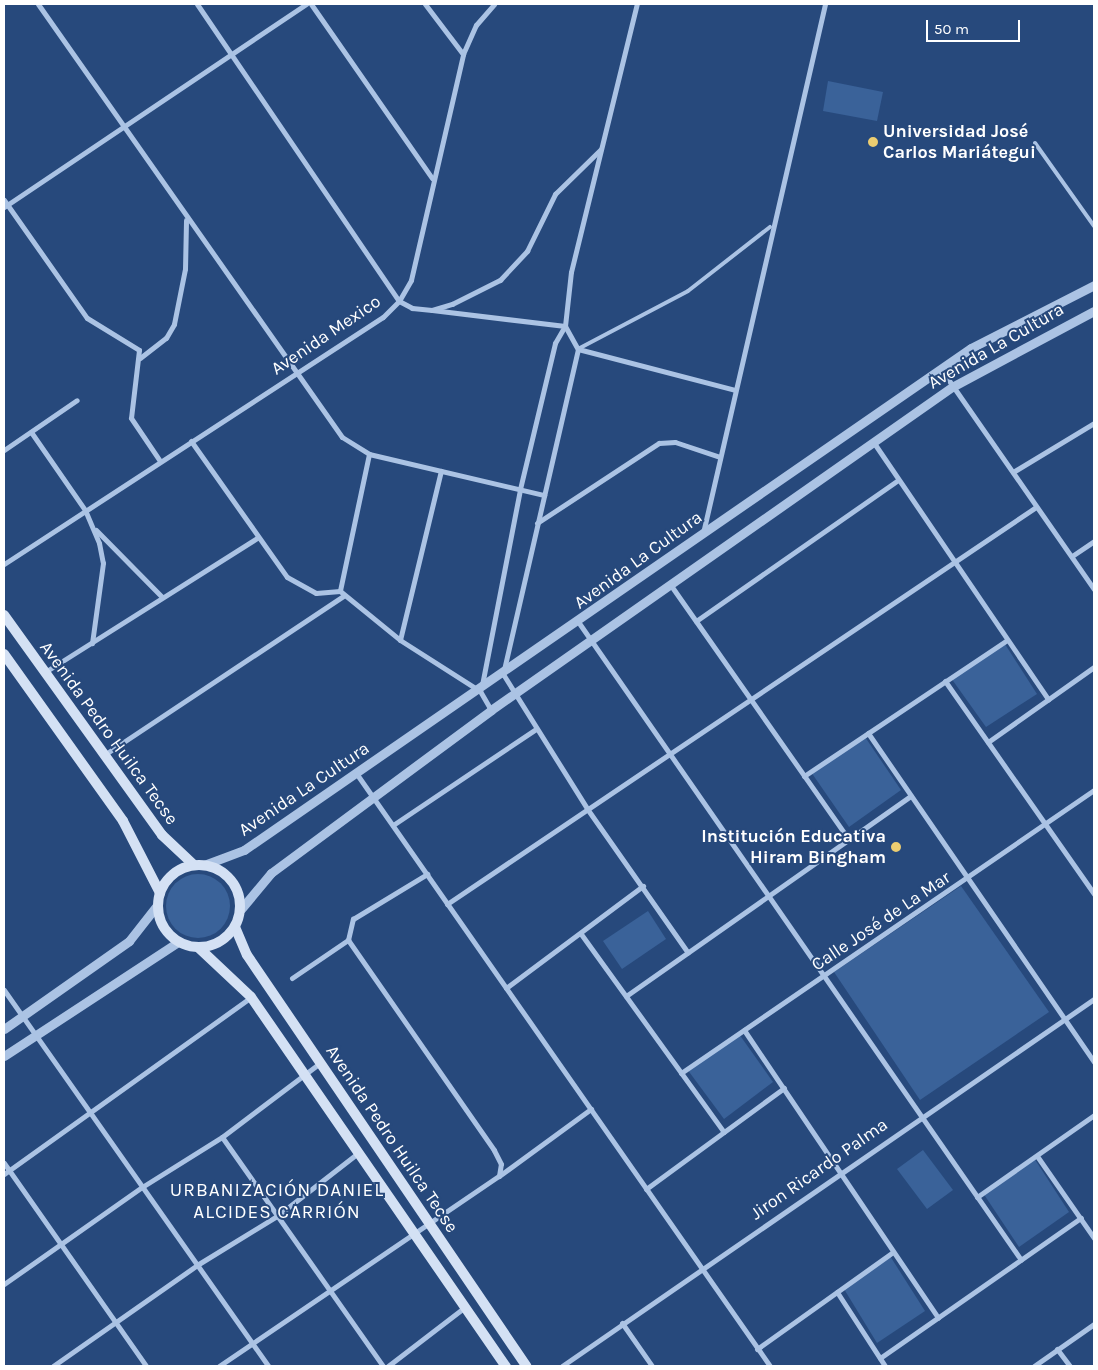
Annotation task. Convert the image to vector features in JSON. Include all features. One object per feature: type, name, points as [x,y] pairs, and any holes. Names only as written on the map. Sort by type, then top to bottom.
[{"type":"main road","name":"Avenida Pedro Huilca Tecse","points":[[4,615],[162,835],[199,865]]},
{"type":"main road","points":[[4,654],[123,821],[160,893]]},
{"type":"main road","points":[[199,865],[232,880],[241,909],[235,927],[220,942],[199,948],[178,942],[162,926],[158,904],[160,893],[173,874],[199,865]]},
{"type":"main road","name":"Avenida Pedro Huilca Tecse","points":[[235,927],[247,955],[526,1366]]},
{"type":"main road","name":"Avenida Pedro Huilca Tecse","points":[[199,948],[251,997],[506,1366]]},
{"type":"street","points":[[38,4],[293,373],[342,437],[369,454],[544,495]]},
{"type":"street","points":[[197,4],[399,301],[432,310],[565,326]]},
{"type":"street","points":[[140,358],[133,343],[87,318],[5,204],[232,55],[306,4]]},
{"type":"street","points":[[311,4],[432,178]]},
{"type":"street","points":[[425,4],[463,54]]},
{"type":"street","name":"Avenida Mexico","points":[[4,564],[190,440],[383,317],[399,301],[411,280],[432,178],[463,54],[476,26],[494,4]]},
{"type":"street","points":[[480,690],[520,489],[555,342],[565,326],[571,272],[637,4]]},
{"type":"street","points":[[703,534],[770,227],[825,4]]},
{"type":"street","points":[[432,310],[500,280],[527,251],[555,194],[602,148]]},
{"type":"street","points":[[160,461],[131,418],[130,394],[140,358],[166,338],[174,324],[185,269],[186,220]]},
{"type":"street","name":"Avenida La Cultura","points":[[199,865],[244,850],[579,622],[941,368],[1013,324],[1094,285]]},
{"type":"street","name":"Avenida La Cultura","points":[[241,909],[272,873],[491,710],[672,587],[952,387],[1094,311]]},
{"type":"street","points":[[565,326],[578,349],[503,674],[514,695],[588,810],[644,886],[688,953]]},
{"type":"street","points":[[578,349],[735,390]]},
{"type":"street","points":[[941,368],[952,387],[1014,472],[1036,508],[1094,588]]},
{"type":"street","points":[[4,442],[5,449],[77,400]]},
{"type":"street","points":[[1014,472],[1094,422]]},
{"type":"street","points":[[31,432],[85,510],[94,528],[102,563],[92,643]]},
{"type":"street","points":[[190,440],[274,563],[304,589],[316,593],[342,593],[400,640],[480,690],[491,710]]},
{"type":"street","points":[[537,523],[659,443],[675,442],[720,457]]},
{"type":"street","points":[[874,443],[954,565],[1048,699]]},
{"type":"street","points":[[104,756],[342,593],[369,454]]},
{"type":"street","points":[[400,640],[441,471]]},
{"type":"street","points":[[696,622],[898,480]]},
{"type":"street","points":[[447,904],[588,810],[670,751],[954,565],[1036,508]]},
{"type":"street","points":[[94,528],[161,596]]},
{"type":"street","points":[[45,672],[161,596],[257,538]]},
{"type":"street","points":[[1072,556],[1094,541]]},
{"type":"street","points":[[672,587],[849,840]]},
{"type":"street","points":[[579,622],[827,975],[920,1115],[1021,1260]]},
{"type":"street","points":[[804,776],[1007,640]]},
{"type":"street","points":[[988,742],[1094,667]]},
{"type":"street","points":[[945,681],[1094,894]]},
{"type":"street","points":[[393,825],[536,729]]},
{"type":"street","points":[[868,733],[1094,1062]]},
{"type":"street","points":[[356,773],[770,1366]]},
{"type":"street","name":"Calle José de La Mar","points":[[681,1073],[968,879],[1094,790]]},
{"type":"street","points":[[626,996],[911,796]]},
{"type":"street","points":[[292,978],[348,940],[353,919],[427,874]]},
{"type":"street","points":[[506,988],[644,886]]},
{"type":"street","points":[[4,1029],[129,941],[158,904]]},
{"type":"street","points":[[581,934],[724,1132]]},
{"type":"street","points":[[348,940],[494,1150],[501,1164],[499,1176]]},
{"type":"street","points":[[4,1056],[36,1032],[178,942]]},
{"type":"street","points":[[4,990],[36,1032],[268,1366]]},
{"type":"street","points":[[6,1172],[251,997]]},
{"type":"street","name":"Jiron Ricardo Palma","points":[[562,1366],[920,1115],[1094,999]]},
{"type":"street","points":[[744,1030],[938,1318]]},
{"type":"street","points":[[4,1284],[142,1187],[222,1138],[320,1062]]},
{"type":"street","points":[[646,1189],[784,1088]]},
{"type":"street","points":[[219,1366],[332,1293],[414,1233],[499,1176],[592,1109]]},
{"type":"street","points":[[977,1197],[1094,1115]]},
{"type":"street","points":[[222,1138],[383,1366]]},
{"type":"street","points":[[53,1366],[197,1265],[277,1216],[358,1152]]},
{"type":"street","points":[[1036,1156],[1094,1238]]},
{"type":"street","points":[[4,1163],[6,1172],[62,1243],[146,1366]]},
{"type":"street","points":[[880,1358],[1081,1218]]},
{"type":"street","points":[[757,1349],[894,1252]]},
{"type":"street","points":[[837,1292],[885,1366]]},
{"type":"street","points":[[388,1366],[466,1307]]},
{"type":"street","points":[[622,1323],[652,1366]]},
{"type":"street","points":[[1034,1366],[1094,1324]]},
{"type":"street","points":[[1057,1349],[1070,1366]]},
{"type":"lane","points":[[1034,143],[1094,226]]},
{"type":"lane","points":[[578,349],[688,291],[770,227]]},
{"type":"shaded area","points":[[828,81],[883,92],[877,121],[823,111]]},
{"type":"shaded area","points":[[1003,641],[1037,694],[986,727],[951,678]]},
{"type":"shaded area","points":[[865,737],[901,790],[849,827],[811,772]]},
{"type":"shaded area","points":[[192,874],[204,874],[221,883],[228,894],[230,906],[228,918],[221,929],[204,938],[192,938],[180,933],[171,924],[166,912],[166,900],[171,888],[180,879]]},
{"type":"shaded area","points":[[961,886],[1049,1012],[920,1100],[834,972]]},
{"type":"shaded area","points":[[648,911],[666,939],[622,969],[603,941]]},
{"type":"shaded area","points":[[739,1034],[773,1082],[724,1119],[687,1069]]},
{"type":"shaded area","points":[[923,1150],[953,1190],[927,1209],[897,1169]]},
{"type":"shaded area","points":[[1034,1158],[1069,1212],[1019,1247],[983,1193]]},
{"type":"shaded area","points":[[890,1256],[925,1311],[877,1343],[844,1289]]},
{"type":"place","name":"Universidad José Carlos Mariátegui","points":[[873,142]]},
{"type":"place","name":"Institución Educativa Hiram Bingham","points":[[896,847]]},
{"type":"district","name":"URBANIZACIÓN DANIEL ALCIDES CARRIÓN","points":[[277,1202]]}]
